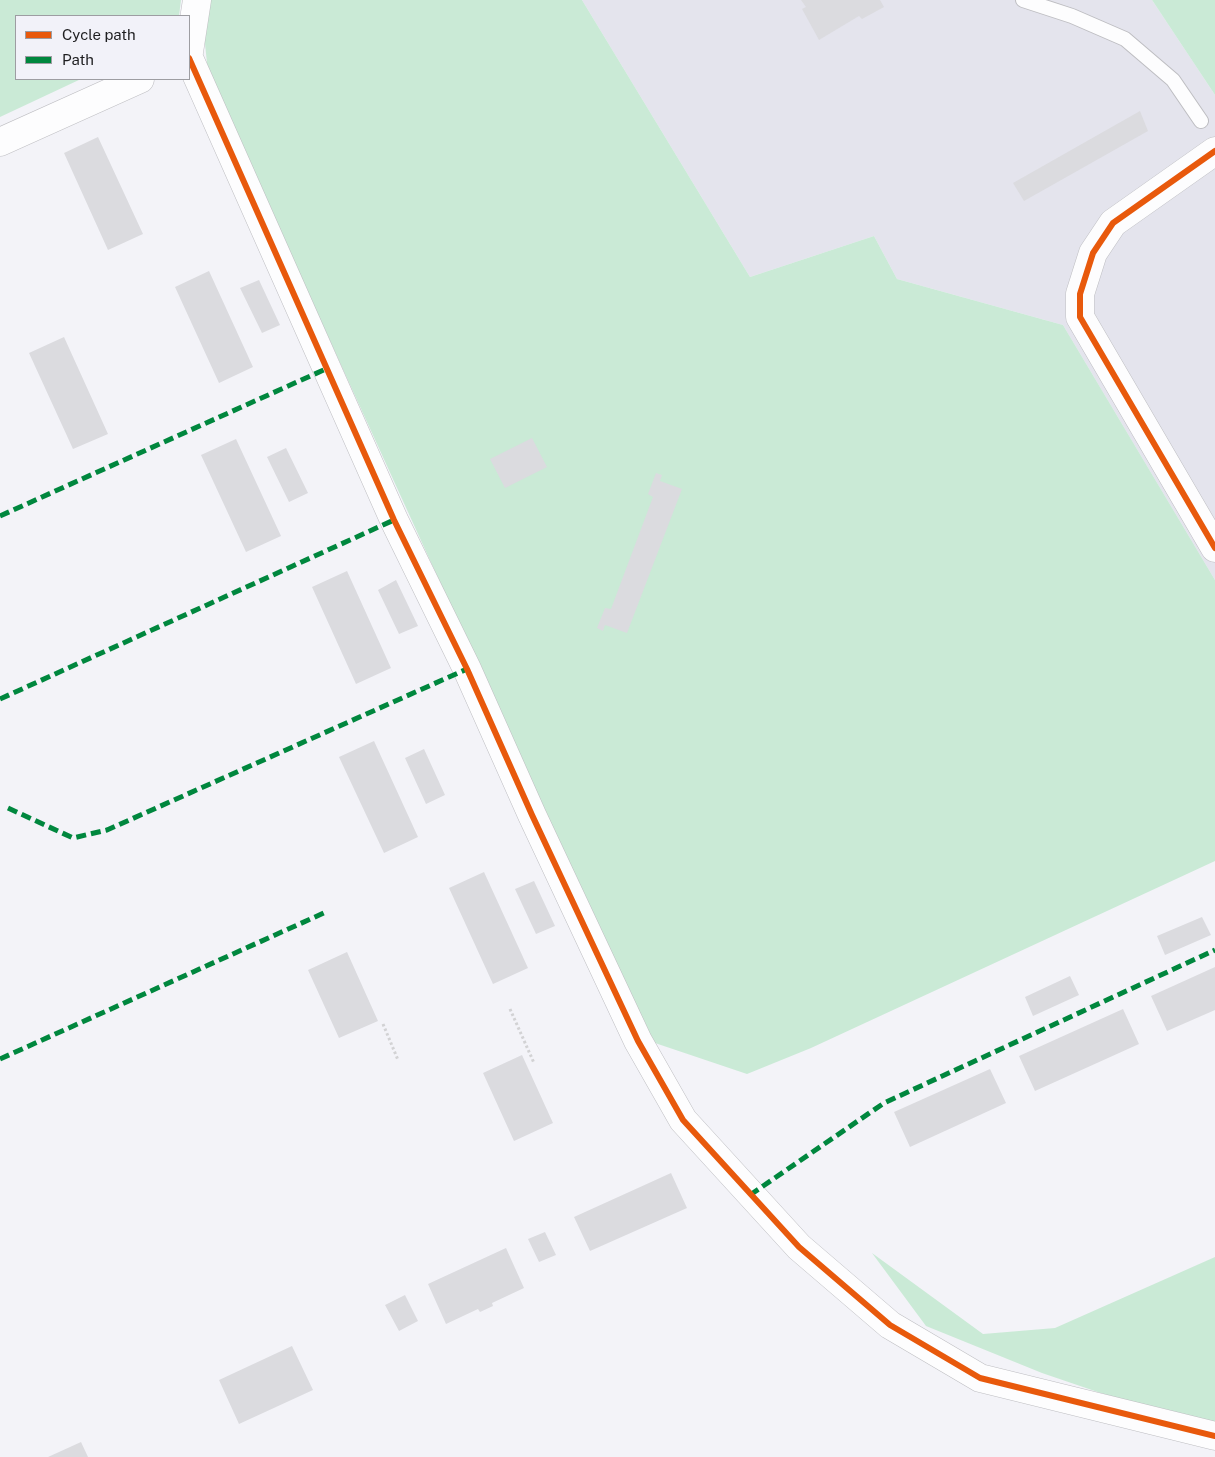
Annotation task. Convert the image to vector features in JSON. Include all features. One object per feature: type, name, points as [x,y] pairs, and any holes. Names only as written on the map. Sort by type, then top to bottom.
[{"type":"street","points":[[190,46],[197,0]]},
{"type":"street","points":[[190,60],[394,520],[467,669],[532,815],[638,1041],[683,1120],[799,1247],[890,1325],[980,1378],[1215,1436]]},
{"type":"street","points":[[0,142],[138,80]]},
{"type":"street","points":[[1215,151],[1112,223],[1093,253],[1080,294],[1080,317],[1215,548]]},
{"type":"lane","points":[[1023,0],[1072,16],[1125,39],[1173,80],[1201,121]]},
{"type":"path","points":[[510,1009],[534,1063]]},
{"type":"path","points":[[383,1024],[398,1060]]},
{"type":"shaded area","points":[[582,0],[1152,0],[1215,95],[1215,580],[1063,325],[897,279],[874,236],[750,277]]},
{"type":"green space","points":[[0,0],[181,0],[179,15],[15,15],[15,80],[79,80],[0,117]]},
{"type":"green space","points":[[197,0],[582,0],[750,277],[874,236],[897,279],[1063,325],[1215,580],[1215,861],[811,1048],[747,1074],[649,1041],[208,73],[203,24]]},
{"type":"green space","points":[[1152,0],[1215,0],[1215,95]]},
{"type":"green space","points":[[872,1253],[983,1334],[1055,1328],[1215,1257],[1215,1432],[1042,1373],[926,1326]]},
{"type":"building","points":[[801,0],[880,0],[884,7],[862,19],[859,16],[819,40],[802,9],[806,7]]},
{"type":"building","points":[[1140,111],[1148,131],[1024,201],[1013,183]]},
{"type":"building","points":[[98,137],[143,234],[108,250],[64,153]]},
{"type":"building","points":[[209,271],[253,367],[219,383],[175,287]]},
{"type":"building","points":[[259,280],[280,325],[262,333],[240,288]]},
{"type":"building","points":[[64,337],[108,434],[73,449],[29,353]]},
{"type":"building","points":[[532,438],[547,467],[505,488],[490,459]]},
{"type":"building","points":[[236,439],[281,536],[246,552],[201,455]]},
{"type":"building","points":[[286,448],[308,493],[289,502],[267,457]]},
{"type":"building","points":[[656,473],[662,475],[660,481],[682,489],[627,633],[605,625],[603,631],[597,628],[605,608],[611,609],[653,497],[648,494]]},
{"type":"building","points":[[347,571],[391,668],[356,684],[312,587]]},
{"type":"building","points":[[396,580],[418,626],[399,634],[378,590]]},
{"type":"building","points":[[374,741],[418,837],[384,853],[339,757]]},
{"type":"building","points":[[424,749],[445,795],[426,804],[405,758]]},
{"type":"building","points":[[484,872],[528,968],[493,984],[449,888]]},
{"type":"building","points":[[534,881],[555,926],[536,934],[515,889]]},
{"type":"building","points":[[1202,917],[1211,935],[1165,955],[1157,936]]},
{"type":"building","points":[[347,952],[378,1021],[339,1038],[308,970]]},
{"type":"building","points":[[1215,967],[1215,1010],[1167,1031],[1151,996]]},
{"type":"building","points":[[1070,976],[1079,995],[1033,1016],[1025,997]]},
{"type":"building","points":[[1123,1009],[1139,1044],[1035,1091],[1019,1056]]},
{"type":"building","points":[[522,1055],[553,1123],[514,1141],[483,1073]]},
{"type":"building","points":[[990,1069],[1006,1103],[910,1147],[894,1112]]},
{"type":"building","points":[[671,1173],[687,1208],[590,1251],[574,1217]]},
{"type":"building","points":[[545,1232],[556,1255],[539,1262],[528,1239]]},
{"type":"building","points":[[506,1248],[524,1288],[492,1303],[493,1306],[480,1312],[478,1309],[446,1324],[428,1284]]},
{"type":"building","points":[[405,1295],[418,1321],[399,1331],[385,1305]]},
{"type":"building","points":[[292,1346],[313,1390],[239,1424],[219,1380]]},
{"type":"building","points":[[81,1442],[88,1457],[48,1457]]},
{"type":"marked path","points":[[0,516],[328,368]]},
{"type":"marked path","points":[[0,699],[394,520]]},
{"type":"marked path","points":[[8,808],[73,838],[107,830],[467,669]]},
{"type":"marked path","points":[[0,1059],[326,912]]},
{"type":"marked path","points":[[750,1195],[884,1103],[1215,950]]},
{"type":"cycle path","points":[[190,60],[394,520],[467,669],[532,815],[638,1041],[683,1120],[799,1247],[890,1325],[980,1378],[1215,1436]]},
{"type":"cycle path","points":[[1215,151],[1113,223],[1093,253],[1080,294],[1080,317],[1215,548]]}]
